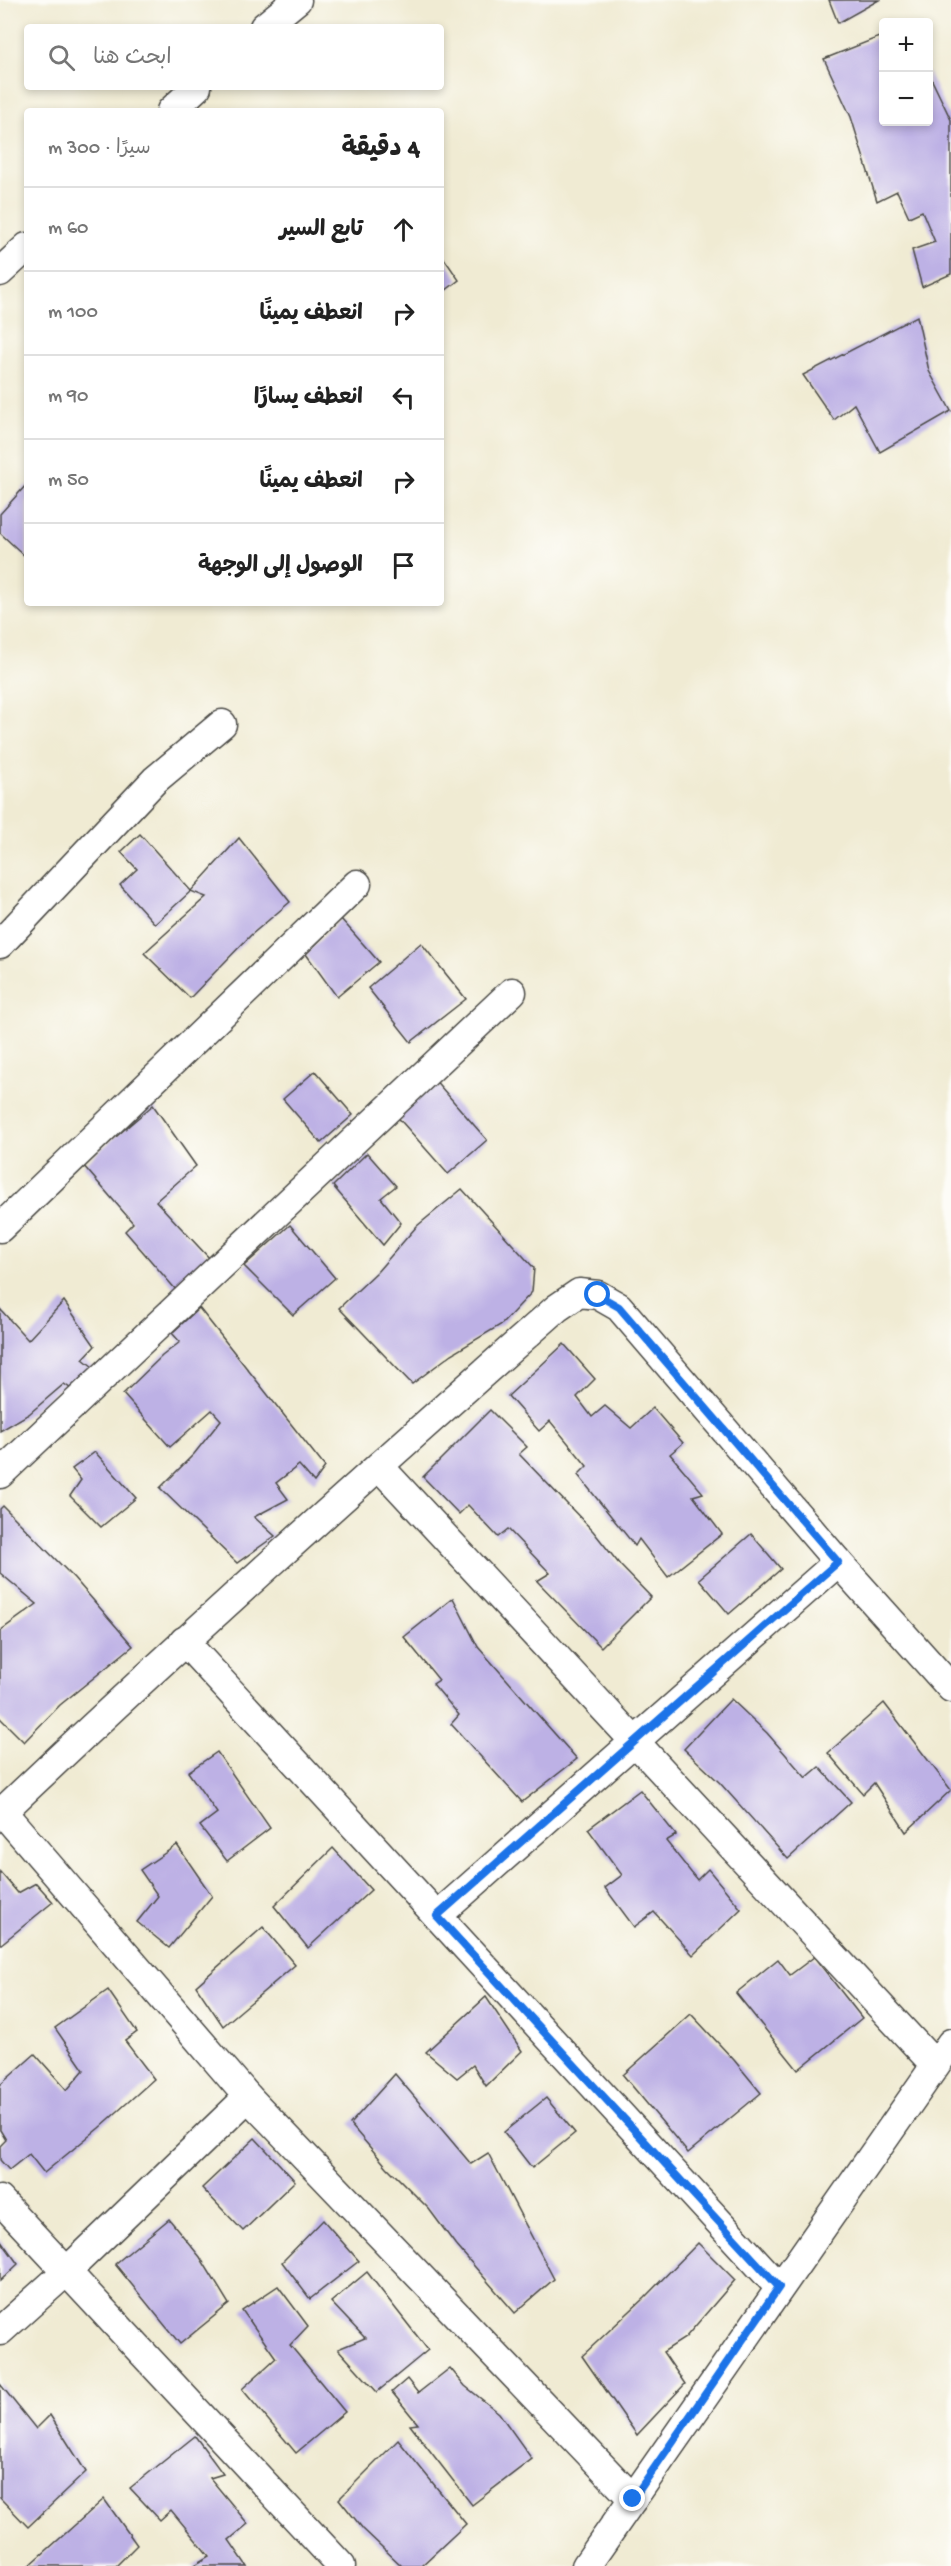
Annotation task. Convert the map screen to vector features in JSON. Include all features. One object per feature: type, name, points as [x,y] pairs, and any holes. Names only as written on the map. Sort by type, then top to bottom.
[{"type":"street","points":[[268,24],[297,0]]},
{"type":"street","points":[[174,108],[194,90]]},
{"type":"street","points":[[0,272],[24,251]]},
{"type":"street","points":[[0,944],[155,780],[222,724]]},
{"type":"street","points":[[0,1228],[357,884]]},
{"type":"street","points":[[0,1474],[512,992]]},
{"type":"street","points":[[633,2499],[248,2097],[1,1811],[184,1641],[379,1466],[557,1308],[579,1293],[598,1295],[619,1307],[838,1562],[951,1688]]},
{"type":"street","points":[[379,1466],[636,1742],[943,2054],[586,2566]]},
{"type":"street","points":[[437,1916],[838,1562]]},
{"type":"street","points":[[184,1641],[779,2287]]},
{"type":"street","points":[[0,2331],[67,2271],[248,2097]]},
{"type":"street","points":[[0,2200],[341,2566]]},
{"type":"building","points":[[829,0],[879,0],[838,23]]},
{"type":"building","points":[[879,37],[879,126],[933,126],[933,82],[951,120],[951,274],[922,287],[912,250],[935,242],[922,211],[909,217],[897,191],[877,201],[851,117],[824,59]]},
{"type":"building","points":[[444,258],[459,280],[444,292]]},
{"type":"building","points":[[917,316],[929,371],[951,411],[880,452],[854,404],[834,420],[803,375]]},
{"type":"building","points":[[24,487],[24,555],[0,533],[0,514]]},
{"type":"building","points":[[140,834],[191,891],[155,924],[120,885],[137,869],[121,852]]},
{"type":"building","points":[[239,838],[290,902],[251,935],[190,998],[144,953],[206,897],[191,891]]},
{"type":"building","points":[[341,919],[379,962],[337,997],[306,954]]},
{"type":"building","points":[[421,943],[466,999],[411,1042],[368,988]]},
{"type":"building","points":[[315,1071],[353,1115],[321,1143],[283,1099]]},
{"type":"building","points":[[433,1078],[487,1140],[448,1174],[394,1113]]},
{"type":"building","points":[[153,1105],[196,1166],[156,1201],[211,1260],[177,1291],[125,1231],[133,1223],[83,1165]]},
{"type":"building","points":[[367,1153],[396,1186],[381,1198],[401,1223],[383,1245],[333,1186]]},
{"type":"building","points":[[462,1189],[534,1268],[532,1292],[502,1324],[452,1354],[412,1384],[339,1308],[377,1272],[417,1226]]},
{"type":"building","points":[[290,1225],[335,1278],[293,1315],[244,1266]]},
{"type":"building","points":[[64,1301],[95,1346],[83,1359],[93,1367],[70,1388],[64,1384],[29,1414],[0,1431],[0,1309],[28,1340]]},
{"type":"building","points":[[199,1308],[325,1467],[314,1482],[299,1465],[276,1483],[288,1499],[254,1517],[275,1536],[237,1563],[160,1488],[194,1454],[221,1420],[212,1410],[170,1447],[123,1394],[180,1342],[172,1333]]},
{"type":"building","points":[[564,1344],[595,1379],[577,1397],[592,1417],[605,1406],[631,1428],[653,1408],[683,1443],[670,1454],[703,1493],[693,1496],[722,1534],[668,1577],[639,1539],[635,1546],[578,1475],[587,1466],[550,1421],[539,1431],[508,1396]]},
{"type":"building","points":[[490,1410],[527,1447],[519,1454],[593,1531],[620,1565],[651,1597],[601,1647],[537,1581],[550,1573],[508,1529],[498,1537],[468,1505],[459,1514],[423,1477]]},
{"type":"building","points":[[95,1452],[136,1498],[101,1527],[70,1496],[81,1480],[72,1469]]},
{"type":"building","points":[[3,1506],[74,1578],[133,1646],[60,1705],[24,1742],[0,1718],[0,1631],[37,1604],[0,1573],[0,1509]]},
{"type":"building","points":[[751,1534],[781,1569],[729,1614],[699,1579]]},
{"type":"building","points":[[453,1598],[478,1647],[577,1759],[522,1802],[451,1724],[459,1715],[433,1684],[439,1680],[404,1637]]},
{"type":"building","points":[[731,1699],[767,1733],[806,1778],[819,1767],[851,1802],[788,1859],[720,1783],[684,1749]]},
{"type":"building","points":[[884,1703],[951,1790],[906,1832],[874,1783],[863,1794],[828,1753]]},
{"type":"building","points":[[217,1752],[270,1828],[227,1861],[200,1826],[217,1813],[188,1772]]},
{"type":"building","points":[[640,1790],[676,1835],[666,1841],[697,1880],[708,1869],[741,1909],[693,1955],[654,1912],[634,1927],[605,1888],[622,1875],[588,1829]]},
{"type":"building","points":[[177,1845],[212,1896],[169,1948],[137,1922],[158,1896],[140,1870]]},
{"type":"building","points":[[333,1848],[371,1890],[308,1948],[274,1906]]},
{"type":"building","points":[[0,1872],[18,1893],[36,1883],[53,1902],[0,1945]]},
{"type":"building","points":[[263,1927],[295,1965],[223,2026],[196,1986]]},
{"type":"building","points":[[814,1957],[862,2018],[798,2070],[736,1993],[778,1959],[790,1975]]},
{"type":"building","points":[[108,1990],[137,2032],[125,2041],[154,2079],[44,2173],[29,2154],[9,2170],[0,2160],[0,2146],[6,2140],[0,2130],[0,2085],[35,2054],[67,2090],[84,2070],[55,2028]]},
{"type":"building","points":[[486,1997],[522,2051],[486,2086],[473,2065],[457,2078],[426,2052]]},
{"type":"building","points":[[691,2014],[761,2093],[688,2153],[623,2075]]},
{"type":"building","points":[[395,2074],[471,2164],[488,2153],[554,2279],[515,2313],[455,2244],[429,2209],[387,2167],[350,2124]]},
{"type":"building","points":[[546,2098],[575,2133],[532,2168],[504,2132]]},
{"type":"building","points":[[255,2138],[295,2181],[243,2231],[202,2188]]},
{"type":"building","points":[[169,2219],[200,2257],[229,2304],[180,2344],[115,2264]]},
{"type":"building","points":[[323,2220],[359,2261],[310,2299],[282,2262]]},
{"type":"building","points":[[0,2239],[18,2264],[0,2281]]},
{"type":"building","points":[[698,2243],[735,2280],[685,2338],[663,2352],[685,2384],[637,2435],[582,2356]]},
{"type":"building","points":[[367,2272],[428,2350],[377,2392],[338,2349],[365,2338],[331,2302]]},
{"type":"building","points":[[278,2286],[308,2326],[290,2345],[345,2412],[296,2453],[242,2389],[276,2358],[242,2310]]},
{"type":"building","points":[[450,2368],[465,2386],[499,2413],[532,2459],[472,2505],[410,2425],[418,2424],[392,2392],[407,2379],[418,2393]]},
{"type":"building","points":[[0,2384],[36,2429],[50,2415],[86,2472],[28,2527],[0,2498]]},
{"type":"building","points":[[195,2436],[223,2474],[210,2478],[248,2524],[229,2540],[247,2566],[192,2566],[209,2556],[171,2510],[160,2520],[130,2488]]},
{"type":"building","points":[[398,2440],[466,2524],[421,2566],[402,2566],[363,2529],[339,2499]]},
{"type":"building","points":[[104,2499],[137,2545],[116,2566],[29,2566]]},
{"type":"route","points":[[598,1295],[619,1307],[838,1562],[437,1916],[779,2287],[633,2499]]}]
